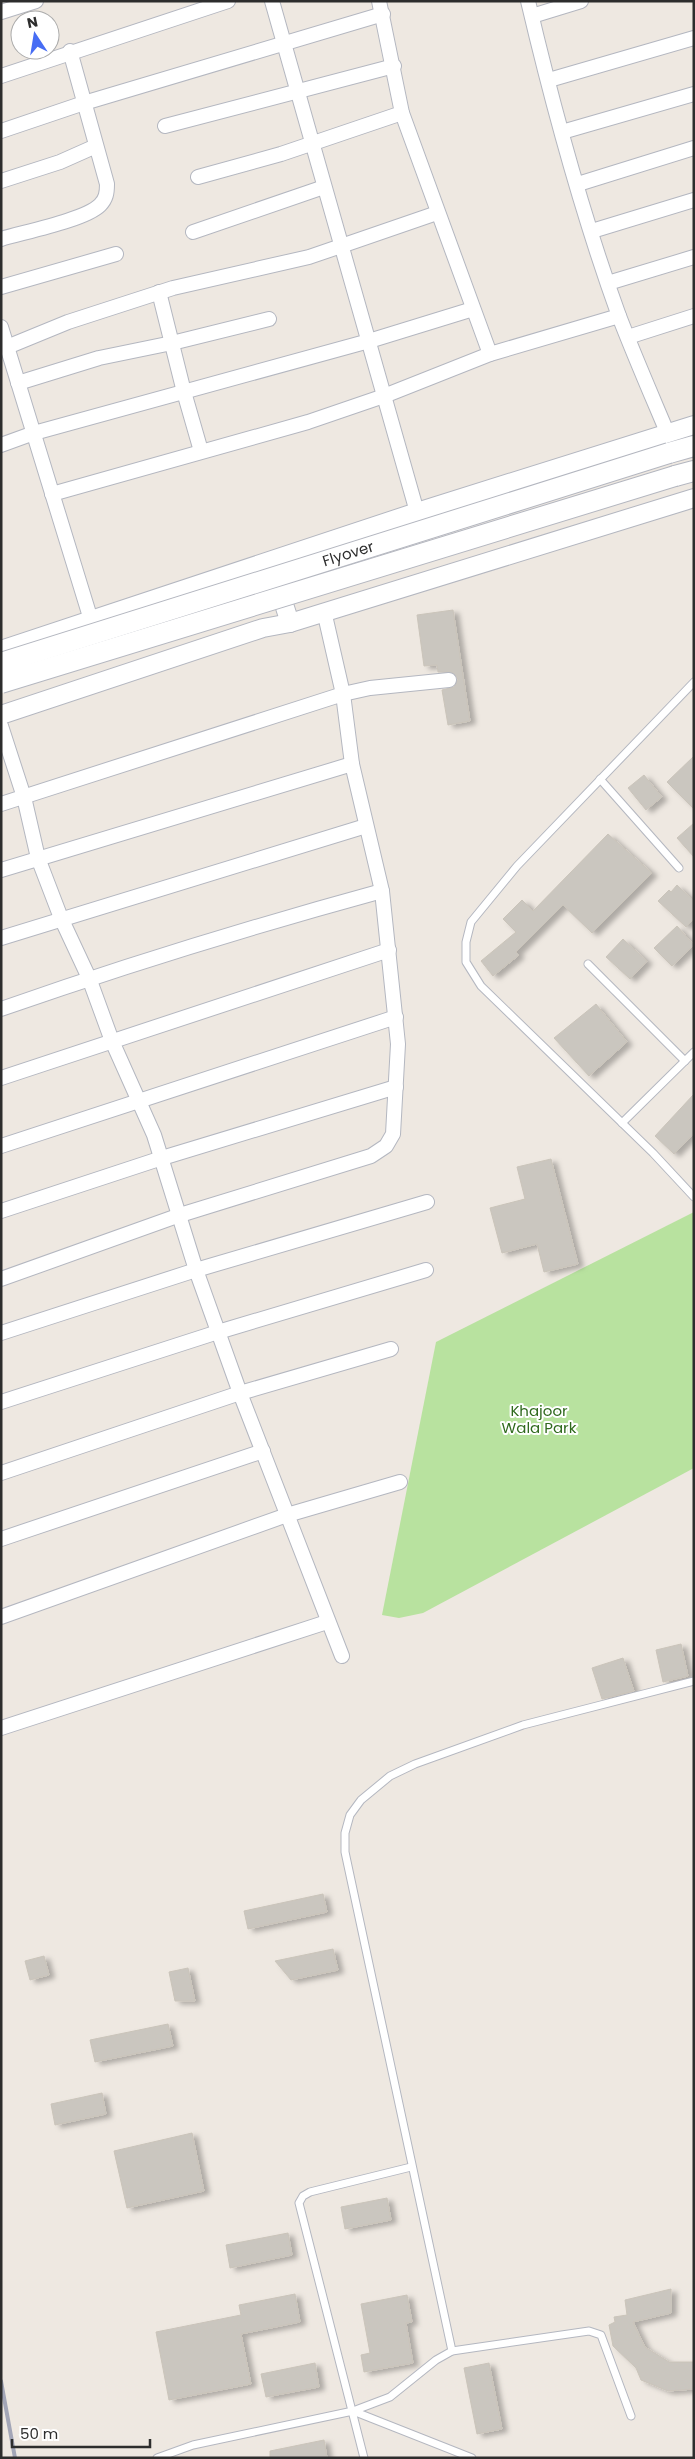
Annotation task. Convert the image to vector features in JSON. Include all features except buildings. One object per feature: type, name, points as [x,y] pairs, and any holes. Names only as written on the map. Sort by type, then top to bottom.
[{"type":"main road","name":"Flyover","points":[[1,662],[694,446]]},
{"type":"main road","name":"Flyover","points":[[1,683],[694,471]]},
{"type":"street","points":[[1,12],[36,1]]},
{"type":"street","points":[[1,76],[228,1]]},
{"type":"street","points":[[272,1],[340,247],[369,341],[417,512]]},
{"type":"street","points":[[528,1],[562,132],[608,284],[619,316],[667,432]]},
{"type":"street","points":[[532,16],[581,1]]},
{"type":"street","points":[[1,131],[84,103],[283,44],[381,8],[402,113],[490,354]]},
{"type":"street","points":[[549,80],[694,38]]},
{"type":"street","points":[[1,239],[85,214],[102,204],[107,194],[107,184],[70,52]]},
{"type":"street","points":[[165,126],[394,66]]},
{"type":"street","points":[[562,132],[694,94]]},
{"type":"street","points":[[198,177],[313,144],[402,113]]},
{"type":"street","points":[[1,181],[60,162],[96,146]]},
{"type":"street","points":[[578,184],[694,148]]},
{"type":"street","points":[[193,232],[324,187]]},
{"type":"street","points":[[592,231],[694,200]]},
{"type":"street","points":[[7,347],[68,322],[159,292],[340,247],[437,213]]},
{"type":"street","points":[[1,287],[116,254]]},
{"type":"street","points":[[608,284],[694,257]]},
{"type":"street","points":[[159,292],[201,451]]},
{"type":"street","points":[[1,445],[34,433],[369,341],[472,309]]},
{"type":"street","points":[[52,494],[308,422],[384,396],[490,354],[619,316]]},
{"type":"street","points":[[628,337],[694,316]]},
{"type":"street","points":[[11,376],[172,343],[269,319]]},
{"type":"street","points":[[1,327],[7,347],[11,376],[34,433],[91,620]]},
{"type":"street","points":[[1,650],[417,512],[694,425]]},
{"type":"street","points":[[1,715],[262,628],[290,623],[694,498]]},
{"type":"street","points":[[270,561],[290,623]]},
{"type":"street","points":[[1,671],[220,600],[234,587],[247,568]]},
{"type":"street","points":[[1,1279],[180,1215],[370,1156],[386,1146],[393,1134],[398,1044],[382,891],[352,764],[343,694],[324,611]]},
{"type":"street","points":[[1,690],[228,618],[246,616],[262,628]]},
{"type":"street","points":[[1,804],[343,694],[370,688],[449,680]]},
{"type":"street","points":[[1,726],[24,797],[38,858],[61,918],[89,978],[112,1040],[162,1158],[196,1270],[240,1393],[327,1622],[342,1656]]},
{"type":"street","points":[[1,870],[352,764]]},
{"type":"street","points":[[1,938],[61,918],[366,826]]},
{"type":"street","points":[[1,1009],[89,978],[258,925],[382,891]]},
{"type":"street","points":[[1,1078],[388,950]]},
{"type":"street","points":[[1,1146],[396,1017]]},
{"type":"street","points":[[1,1211],[162,1158],[396,1087]]},
{"type":"street","points":[[1,1333],[196,1270],[426,1202]]},
{"type":"street","points":[[1,1402],[218,1332],[426,1270]]},
{"type":"street","points":[[1,1473],[240,1393],[391,1349]]},
{"type":"street","points":[[1,1538],[263,1451]]},
{"type":"street","points":[[1,1618],[287,1515],[400,1482]]},
{"type":"street","points":[[1,1728],[327,1622]]},
{"type":"lane","points":[[694,682],[517,866],[471,922],[466,942],[466,962],[481,986],[622,1122],[694,1197]]},
{"type":"lane","points":[[600,779],[679,868]]},
{"type":"lane","points":[[588,964],[684,1061]]},
{"type":"lane","points":[[622,1122],[694,1052]]},
{"type":"lane","points":[[452,2351],[345,1852],[344,1833],[350,1815],[360,1800],[390,1776],[415,1764],[523,1724],[694,1681]]},
{"type":"lane","points":[[364,2458],[299,2203],[310,2192],[411,2166]]},
{"type":"lane","points":[[158,2458],[193,2445],[353,2411],[390,2397],[436,2360],[452,2351],[594,2331],[601,2336],[631,2416]]},
{"type":"lane","points":[[353,2411],[472,2458]]},
{"type":"green space","name":"Khajoor Wala Park","points":[[694,1212],[694,1468],[423,1613],[399,1618],[382,1615],[436,1342]]},
{"type":"railway","points":[[1,2381],[15,2458]]}]
